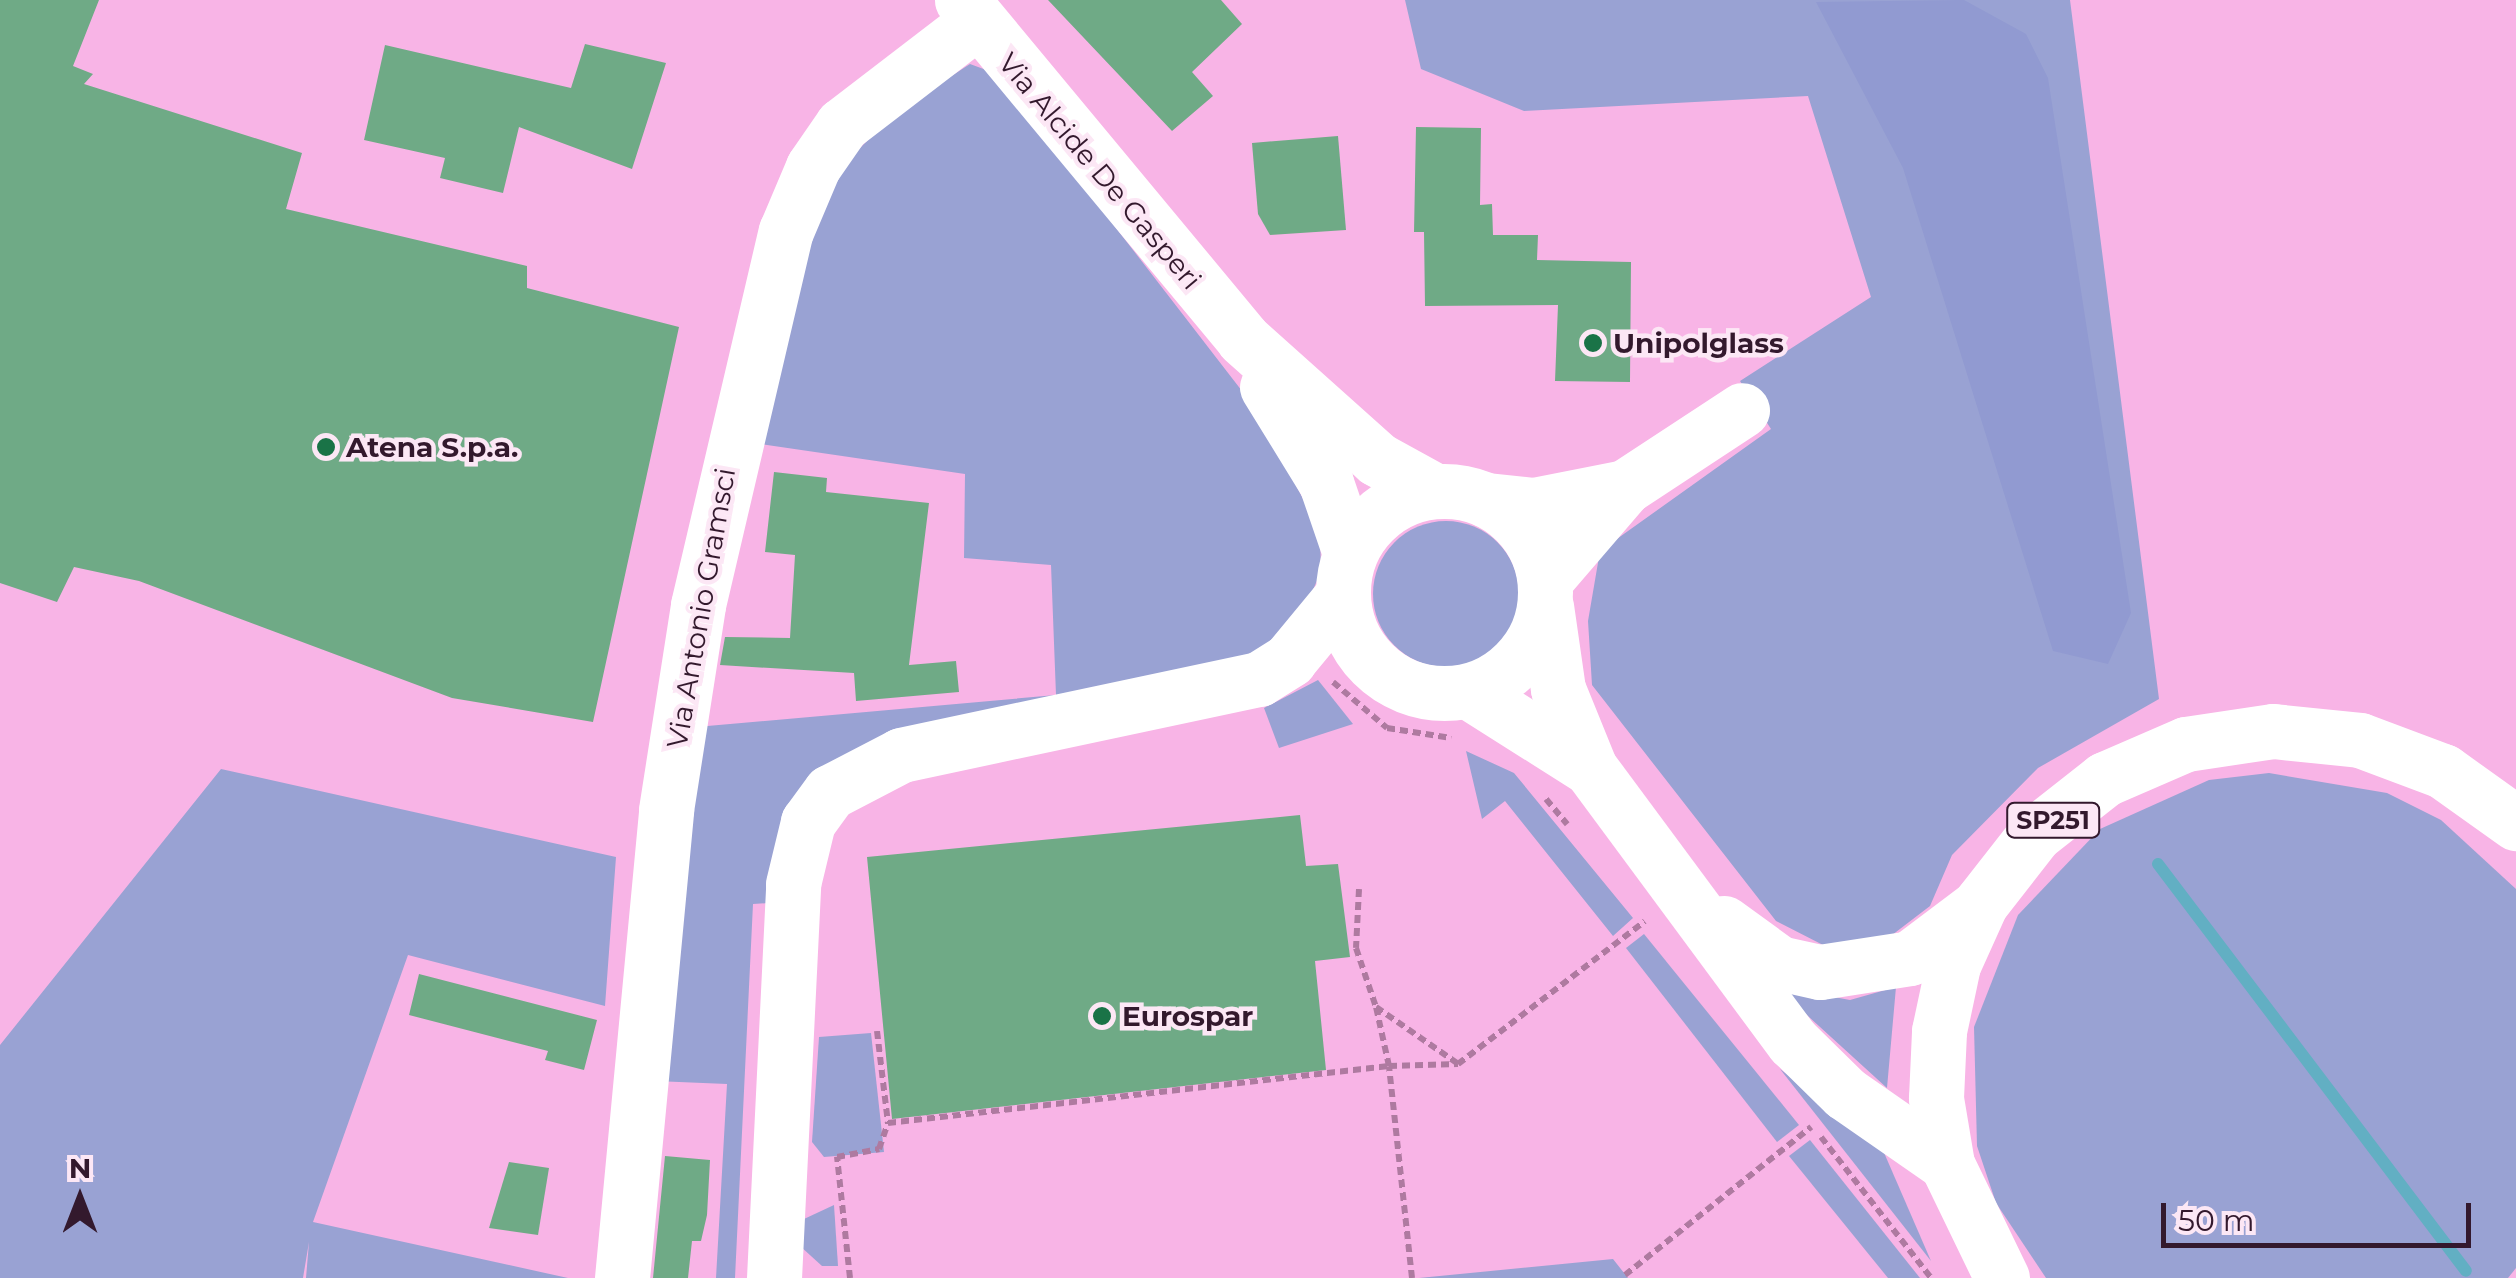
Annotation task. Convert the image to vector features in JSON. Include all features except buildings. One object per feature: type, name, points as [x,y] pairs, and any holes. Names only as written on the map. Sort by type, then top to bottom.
[{"type":"main road","name":"Via Alcide De Gasperi","points":[[969,12],[1242,340],[1377,459],[1461,495]]},
{"type":"main road","name":"Via Antonio Gramsci","points":[[622,1278],[666,810],[702,585],[786,230],[813,166],[842,125],[969,12]]},
{"type":"main road","name":"Via Alcide De Gasperi","points":[[1242,340],[1326,483],[1346,574]]},
{"type":"main road","points":[[1470,716],[1528,651],[1546,592],[1626,487],[1742,410]]},
{"type":"main road","points":[[774,1278],[793,884],[808,822],[830,792],[901,754],[1259,679],[1289,660],[1346,574],[1376,517],[1461,495],[1534,505],[1626,487]]},
{"type":"main road","points":[[1461,495],[1527,532],[1546,592],[1558,688],[1590,768]]},
{"type":"main road","points":[[1346,574],[1352,635],[1382,673],[1590,768]]},
{"type":"main road","name":"SP251","points":[[2002,1278],[1964,1212],[1947,1164],[1936,1098],[1938,1031],[1954,965],[1982,903],[2035,834],[2105,780],[2186,744],[2273,731],[2360,740],[2443,771],[2516,822]]},
{"type":"main road","name":"SP251","points":[[1590,768],[1676,917],[1845,1094],[1947,1164]]},
{"type":"main road","name":"SP251","points":[[1676,917],[1779,963],[1820,972],[1910,958],[1982,903]]},
{"type":"path","points":[[1322,670],[1386,728],[1470,716]]},
{"type":"path","points":[[1539,792],[1575,833]]},
{"type":"path","points":[[1359,889],[1356,948],[1390,1066],[1412,1278]]},
{"type":"path","points":[[1634,906],[1646,920]]},
{"type":"path","points":[[888,1123],[1390,1066],[1458,1064],[1646,920],[1676,917]]},
{"type":"path","points":[[1376,1007],[1458,1064]]},
{"type":"path","points":[[850,1278],[837,1157],[879,1149],[888,1123],[877,1032]]},
{"type":"path","points":[[1802,1113],[1931,1278]]},
{"type":"path","points":[[1626,1274],[1812,1126]]},
{"type":"shaded area","points":[[1405,0],[2070,0],[2159,699],[2038,768],[1952,855],[1930,906],[1879,945],[1825,946],[1776,921],[1592,685],[1588,621],[1600,551],[1771,429],[1740,381],[1871,297],[1808,96],[1524,111],[1421,69]]},
{"type":"shaded area","points":[[1964,0],[2026,34],[2048,78],[2131,613],[2108,664],[2053,651],[1903,168],[1816,2]]},
{"type":"shaded area","points":[[970,64],[997,74],[1259,413],[1320,532],[1321,571],[1305,609],[1244,666],[786,814],[769,903],[753,904],[735,1278],[716,1278],[727,1084],[655,1081],[696,727],[1056,695],[1051,565],[964,558],[965,474],[754,443],[814,218],[846,162],[897,111]]},
{"type":"shaded area","points":[[1446,521],[1474,527],[1498,542],[1513,566],[1519,594],[1513,622],[1498,646],[1474,661],[1446,667],[1418,661],[1394,646],[1379,622],[1373,594],[1379,566],[1394,542],[1418,527]]},
{"type":"shaded area","points":[[1318,680],[1353,724],[1279,748],[1264,708]]},
{"type":"shaded area","points":[[1466,751],[1514,773],[1633,918],[1613,936],[1505,801],[1482,819]]},
{"type":"shaded area","points":[[221,769],[616,857],[605,1006],[408,955],[313,1222],[568,1278],[306,1278],[309,1242],[303,1278],[0,1278],[0,1045]]},
{"type":"shaded area","points":[[2269,773],[2387,793],[2441,820],[2516,889],[2516,1268],[2508,1278],[2046,1278],[1996,1203],[1977,1146],[1974,1027],[2018,915],[2100,829],[2209,780]]},
{"type":"shaded area","points":[[1644,934],[1799,1125],[1777,1142],[1626,948]]},
{"type":"shaded area","points":[[1775,986],[1850,1000],[1896,987],[1887,1088]]},
{"type":"shaded area","points":[[871,1033],[884,1152],[824,1157],[812,1142],[819,1037]]},
{"type":"shaded area","points":[[1780,1069],[1882,1148],[1931,1261]]},
{"type":"shaded area","points":[[1810,1140],[1920,1278],[1888,1278],[1789,1156]]},
{"type":"shaded area","points":[[834,1205],[838,1266],[822,1266],[800,1246],[804,1219]]},
{"type":"shaded area","points":[[1613,1259],[1628,1278],[1419,1278],[1603,1260]]},
{"type":"waterway","points":[[2158,864],[2466,1271]]},
{"type":"place","name":"Unipolglass","points":[[1593,343]]},
{"type":"place","name":"Atena S.p.a.","points":[[326,447]]},
{"type":"place","name":"Eurospar","points":[[1102,1016]]}]
